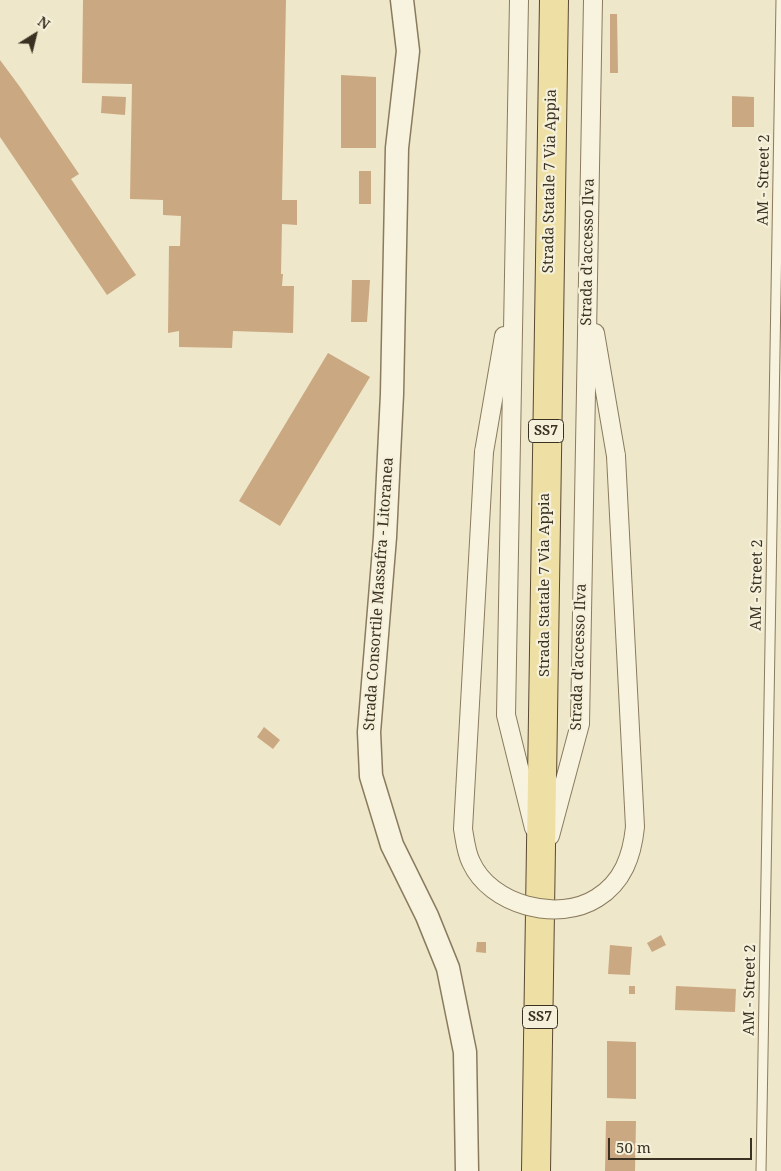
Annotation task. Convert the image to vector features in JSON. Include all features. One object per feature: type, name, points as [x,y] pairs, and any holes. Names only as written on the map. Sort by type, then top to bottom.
[{"type":"main road","name":"Strada Statale 7 Via Appia","points":[[536,1171],[543,863],[547,317],[554,0]]},
{"type":"street","name":"Strada Consortile Massafra - Litoranea","points":[[402,0],[408,51],[397,148],[392,394],[385,538],[369,732],[371,776],[392,845],[426,916],[448,968],[465,1052],[466,1171]]},
{"type":"street","points":[[519,0],[506,715],[543,863]]},
{"type":"street","name":"Strada d'accesso Ilva","points":[[543,863],[580,724],[593,0]]},
{"type":"street","points":[[514,281],[484,452],[463,829],[471,862],[481,878],[495,891],[522,905],[558,909],[586,904],[598,898],[610,888],[622,874],[630,859],[635,827],[616,456],[588,291]]},
{"type":"lane","name":"AM - Street 2","points":[[761,1171],[781,0]]},
{"type":"building","points":[[83,0],[286,0],[282,200],[297,200],[297,225],[282,224],[281,274],[283,274],[282,286],[294,286],[293,333],[233,331],[232,348],[179,347],[179,331],[168,333],[169,246],[180,246],[181,216],[163,215],[163,200],[130,199],[132,84],[82,83]]},
{"type":"building","points":[[610,14],[617,14],[618,73],[610,73]]},
{"type":"building","points":[[0,60],[79,174],[71,179],[136,275],[107,295],[0,137]]},
{"type":"building","points":[[341,75],[376,77],[376,148],[341,148]]},
{"type":"building","points":[[102,96],[126,97],[125,115],[101,113]]},
{"type":"building","points":[[732,96],[754,97],[754,127],[732,127]]},
{"type":"building","points":[[359,171],[371,171],[371,204],[359,204]]},
{"type":"building","points":[[352,280],[370,280],[367,322],[351,322]]},
{"type":"building","points":[[328,353],[370,377],[280,526],[239,501]]},
{"type":"building","points":[[264,727],[280,740],[273,749],[257,737]]},
{"type":"building","points":[[661,935],[666,945],[652,952],[647,943]]},
{"type":"building","points":[[477,942],[486,942],[486,953],[476,952]]},
{"type":"building","points":[[610,945],[632,947],[630,975],[608,974]]},
{"type":"building","points":[[629,986],[635,986],[635,994],[629,994]]},
{"type":"building","points":[[676,986],[736,989],[735,1012],[675,1010]]},
{"type":"building","points":[[607,1041],[636,1042],[636,1099],[607,1098]]},
{"type":"building","points":[[606,1121],[636,1121],[635,1171],[605,1171]]}]
